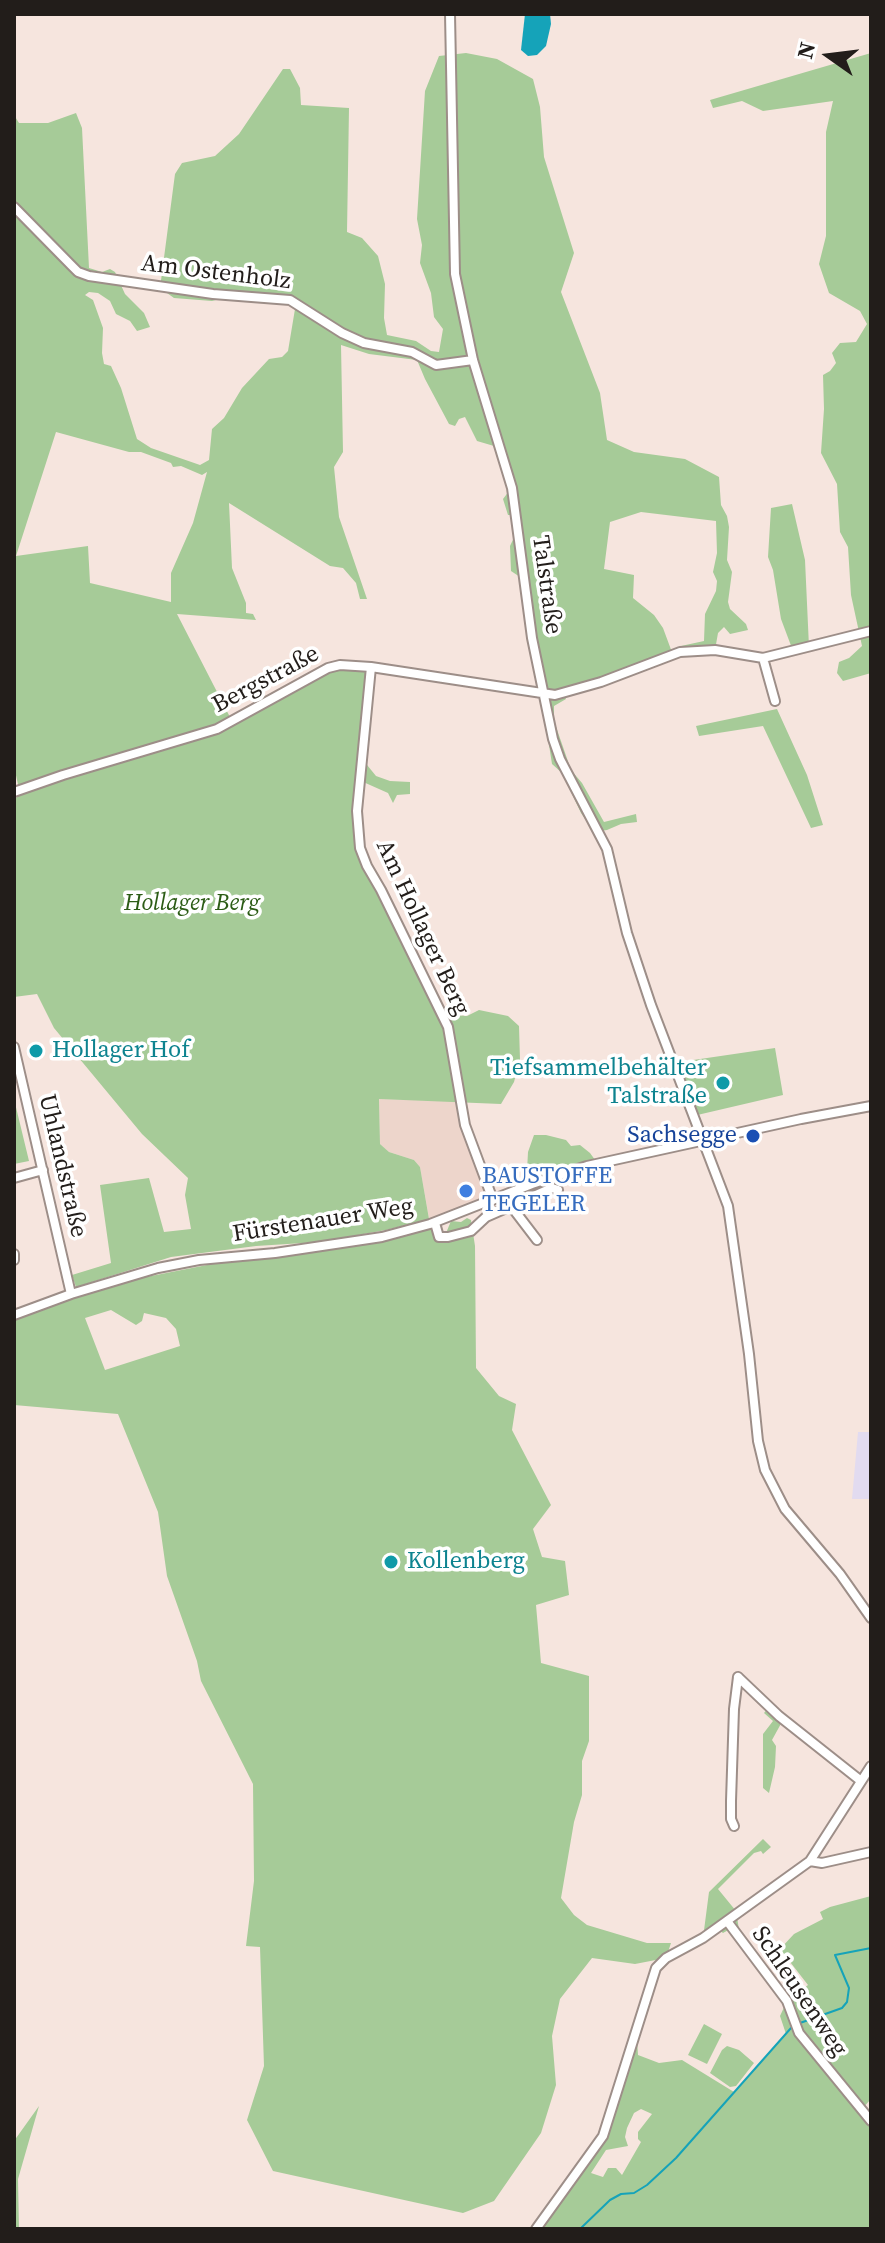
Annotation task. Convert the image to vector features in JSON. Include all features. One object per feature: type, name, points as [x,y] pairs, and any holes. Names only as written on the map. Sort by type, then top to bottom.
[{"type":"street","name":"Talstraße","points":[[450,14],[455,274],[473,360],[512,488],[530,628],[543,693],[560,759],[607,849],[627,933],[702,1140]]},
{"type":"street","name":"Am Ostenholz","points":[[14,207],[78,272],[162,287],[290,300],[342,333],[364,343],[412,352],[436,365],[473,360]]},
{"type":"street","points":[[775,701],[763,658],[871,631]]},
{"type":"street","name":"Bergstraße","points":[[14,792],[217,729],[328,668],[340,665],[543,693],[564,693],[680,652],[715,650],[763,658]]},
{"type":"street","name":"Am Hollager Berg","points":[[371,667],[358,801],[360,848],[448,1027],[465,1125],[493,1200]]},
{"type":"street","name":"Uhlandstraße","points":[[14,1047],[71,1294]]},
{"type":"street","name":"Fürstenauer Weg","points":[[14,1315],[158,1268],[382,1237],[435,1223],[587,1166],[871,1106]]},
{"type":"street","points":[[702,1140],[728,1206],[758,1441],[765,1470],[785,1509],[840,1574],[871,1618]]},
{"type":"street","points":[[14,1178],[43,1170]]},
{"type":"street","points":[[435,1223],[439,1237],[471,1231],[486,1217],[552,1188],[558,1190]]},
{"type":"street","points":[[511,1206],[537,1240]]},
{"type":"street","points":[[14,1254],[14,1260]]},
{"type":"street","points":[[734,1826],[731,1801],[738,1677],[779,1716],[861,1781]]},
{"type":"street","points":[[536,2229],[603,2136],[652,1975],[666,1958],[693,1945],[810,1861],[871,1766]]},
{"type":"street","points":[[810,1861],[822,1863],[871,1852]]},
{"type":"street","name":"Schleusenweg","points":[[727,1921],[787,2001],[799,2033],[871,2121]]},
{"type":"shaded area","points":[[379,1099],[460,1101],[493,1200],[430,1224],[420,1167],[414,1160],[389,1152],[380,1144]]},
{"type":"shaded area","points":[[858,1432],[871,1432],[871,1499],[852,1499]]},
{"type":"green space","name":"Hollager Berg","points":[[466,53],[497,59],[533,79],[540,107],[544,157],[574,253],[561,292],[600,393],[607,440],[634,452],[685,459],[719,477],[721,505],[729,527],[727,560],[732,572],[728,602],[730,609],[748,630],[730,634],[724,627],[718,633],[715,650],[680,652],[681,646],[704,641],[705,614],[716,591],[717,581],[713,572],[717,553],[716,521],[641,512],[610,522],[604,569],[634,575],[633,598],[654,615],[663,628],[673,655],[564,694],[566,699],[554,706],[554,721],[571,770],[604,822],[636,814],[637,822],[594,832],[562,773],[552,764],[523,579],[511,571],[510,546],[518,529],[516,515],[508,515],[503,499],[512,487],[498,444],[494,446],[477,441],[465,417],[459,419],[455,426],[449,424],[417,360],[369,354],[341,345],[343,452],[334,467],[339,517],[367,599],[360,599],[356,583],[343,568],[330,566],[229,503],[232,568],[246,603],[246,613],[253,614],[256,620],[177,614],[232,721],[328,668],[371,667],[363,760],[376,776],[390,781],[410,782],[410,794],[397,795],[393,803],[388,793],[361,781],[360,848],[441,1014],[467,1016],[479,1010],[508,1016],[519,1026],[520,1060],[514,1082],[501,1104],[379,1099],[380,1144],[389,1152],[414,1160],[420,1167],[429,1219],[319,1242],[171,1257],[76,1287],[72,1275],[111,1263],[100,1185],[149,1178],[164,1232],[191,1229],[185,1195],[188,1178],[142,1134],[54,1028],[37,994],[14,997],[14,800],[20,794],[14,766],[14,115],[19,123],[48,123],[76,113],[82,128],[89,268],[115,272],[125,294],[144,313],[150,327],[137,331],[130,321],[116,314],[110,301],[98,293],[85,295],[93,300],[103,328],[104,364],[111,366],[121,388],[137,439],[151,448],[200,465],[209,460],[212,429],[224,418],[242,388],[269,359],[282,357],[288,351],[296,303],[235,295],[212,301],[174,298],[160,288],[175,174],[182,163],[215,156],[239,134],[283,69],[290,69],[300,88],[301,105],[349,108],[347,232],[362,238],[378,256],[385,284],[387,335],[416,341],[431,351],[439,352],[443,329],[434,317],[431,293],[420,263],[422,245],[417,219],[425,91],[439,56]],"holes":[[[56,432],[129,452],[141,452],[171,463],[173,467],[181,466],[202,475],[207,472],[193,523],[171,573],[171,602],[90,583],[88,546],[16,556]]]},
{"type":"green space","points":[[871,53],[871,673],[843,681],[837,673],[839,662],[849,658],[862,646],[851,595],[848,547],[840,532],[837,484],[821,453],[823,375],[836,363],[832,353],[840,343],[856,342],[867,324],[860,311],[829,293],[819,264],[826,236],[826,132],[833,101],[763,111],[742,101],[713,108],[710,100]]},
{"type":"green space","points":[[792,504],[805,560],[809,647],[793,651],[781,619],[768,557],[771,508]]},
{"type":"green space","points":[[777,709],[807,775],[823,825],[811,828],[763,726],[699,736],[696,726]]},
{"type":"green space","points":[[775,1048],[783,1095],[693,1116],[673,1063]]},
{"type":"green space","points":[[14,1099],[29,1161],[14,1164]]},
{"type":"green space","points":[[534,1135],[566,1140],[571,1146],[580,1145],[598,1164],[532,1184],[527,1171],[528,1152]]},
{"type":"green space","points":[[467,1218],[471,1220],[475,1246],[476,1368],[499,1396],[516,1404],[512,1430],[551,1505],[533,1529],[542,1557],[565,1561],[569,1595],[536,1605],[541,1663],[589,1676],[589,1741],[582,1761],[582,1795],[574,1822],[561,1898],[574,1915],[587,1925],[647,1943],[671,1943],[666,1958],[635,1964],[592,1958],[560,1999],[552,2036],[556,2085],[541,2133],[494,2201],[463,2213],[273,2171],[247,2120],[264,2066],[260,1947],[246,1946],[254,1881],[253,1784],[201,1681],[167,1576],[158,1512],[118,1414],[14,1405],[14,1320],[59,1302],[141,1278],[207,1265],[209,1259],[359,1241],[435,1223],[444,1238],[451,1221],[461,1222]],"holes":[[[111,1310],[136,1325],[142,1321],[144,1313],[166,1318],[176,1329],[180,1346],[105,1370],[85,1318]]]},
{"type":"green space","points":[[769,1707],[783,1720],[772,1740],[776,1746],[775,1767],[769,1793],[763,1788],[763,1734],[773,1721],[764,1713]]},
{"type":"green space","points":[[763,1839],[771,1847],[763,1854],[761,1851],[754,1853],[718,1889],[736,1911],[741,1942],[732,1928],[723,1933],[717,1928],[703,1938],[709,1892]]},
{"type":"green space","points":[[871,1896],[871,2099],[861,2110],[871,2119],[871,2229],[536,2229],[603,2136],[636,2025],[638,2055],[659,2063],[682,2060],[734,2092],[786,2034],[780,2016],[787,2001],[808,1985],[780,1949],[794,1934],[823,1919],[820,1912]],"holes":[[[641,2109],[652,2114],[638,2132],[641,2142],[622,2175],[616,2168],[608,2168],[603,2177],[591,2173],[606,2150],[628,2146],[625,2137],[634,2113]]]},
{"type":"green space","points":[[704,2024],[722,2034],[707,2064],[688,2055]]},
{"type":"green space","points":[[727,2046],[739,2050],[754,2063],[736,2086],[730,2087],[710,2073]]},
{"type":"green space","points":[[39,2106],[18,2179],[19,2229],[14,2229],[14,2141]]},
{"type":"water","points":[[525,14],[550,14],[546,46],[537,55],[528,56],[521,50]]},
{"type":"waterway","points":[[800,2023],[842,2008],[847,2002],[849,1988],[835,1955],[871,1948]]},
{"type":"waterway","points":[[580,2229],[610,2200],[621,2194],[634,2193],[647,2185],[676,2158],[791,2028]]},
{"type":"place","name":"Hollager Hof","points":[[36,1051]]},
{"type":"place","name":"Tiefsammelbehälter Talstraße","points":[[723,1083]]},
{"type":"place","name":"Sachsegge","points":[[753,1136]]},
{"type":"place","name":"BAUSTOFFE TEGELER","points":[[466,1191]]},
{"type":"place","name":"Kollenberg","points":[[391,1562]]}]
